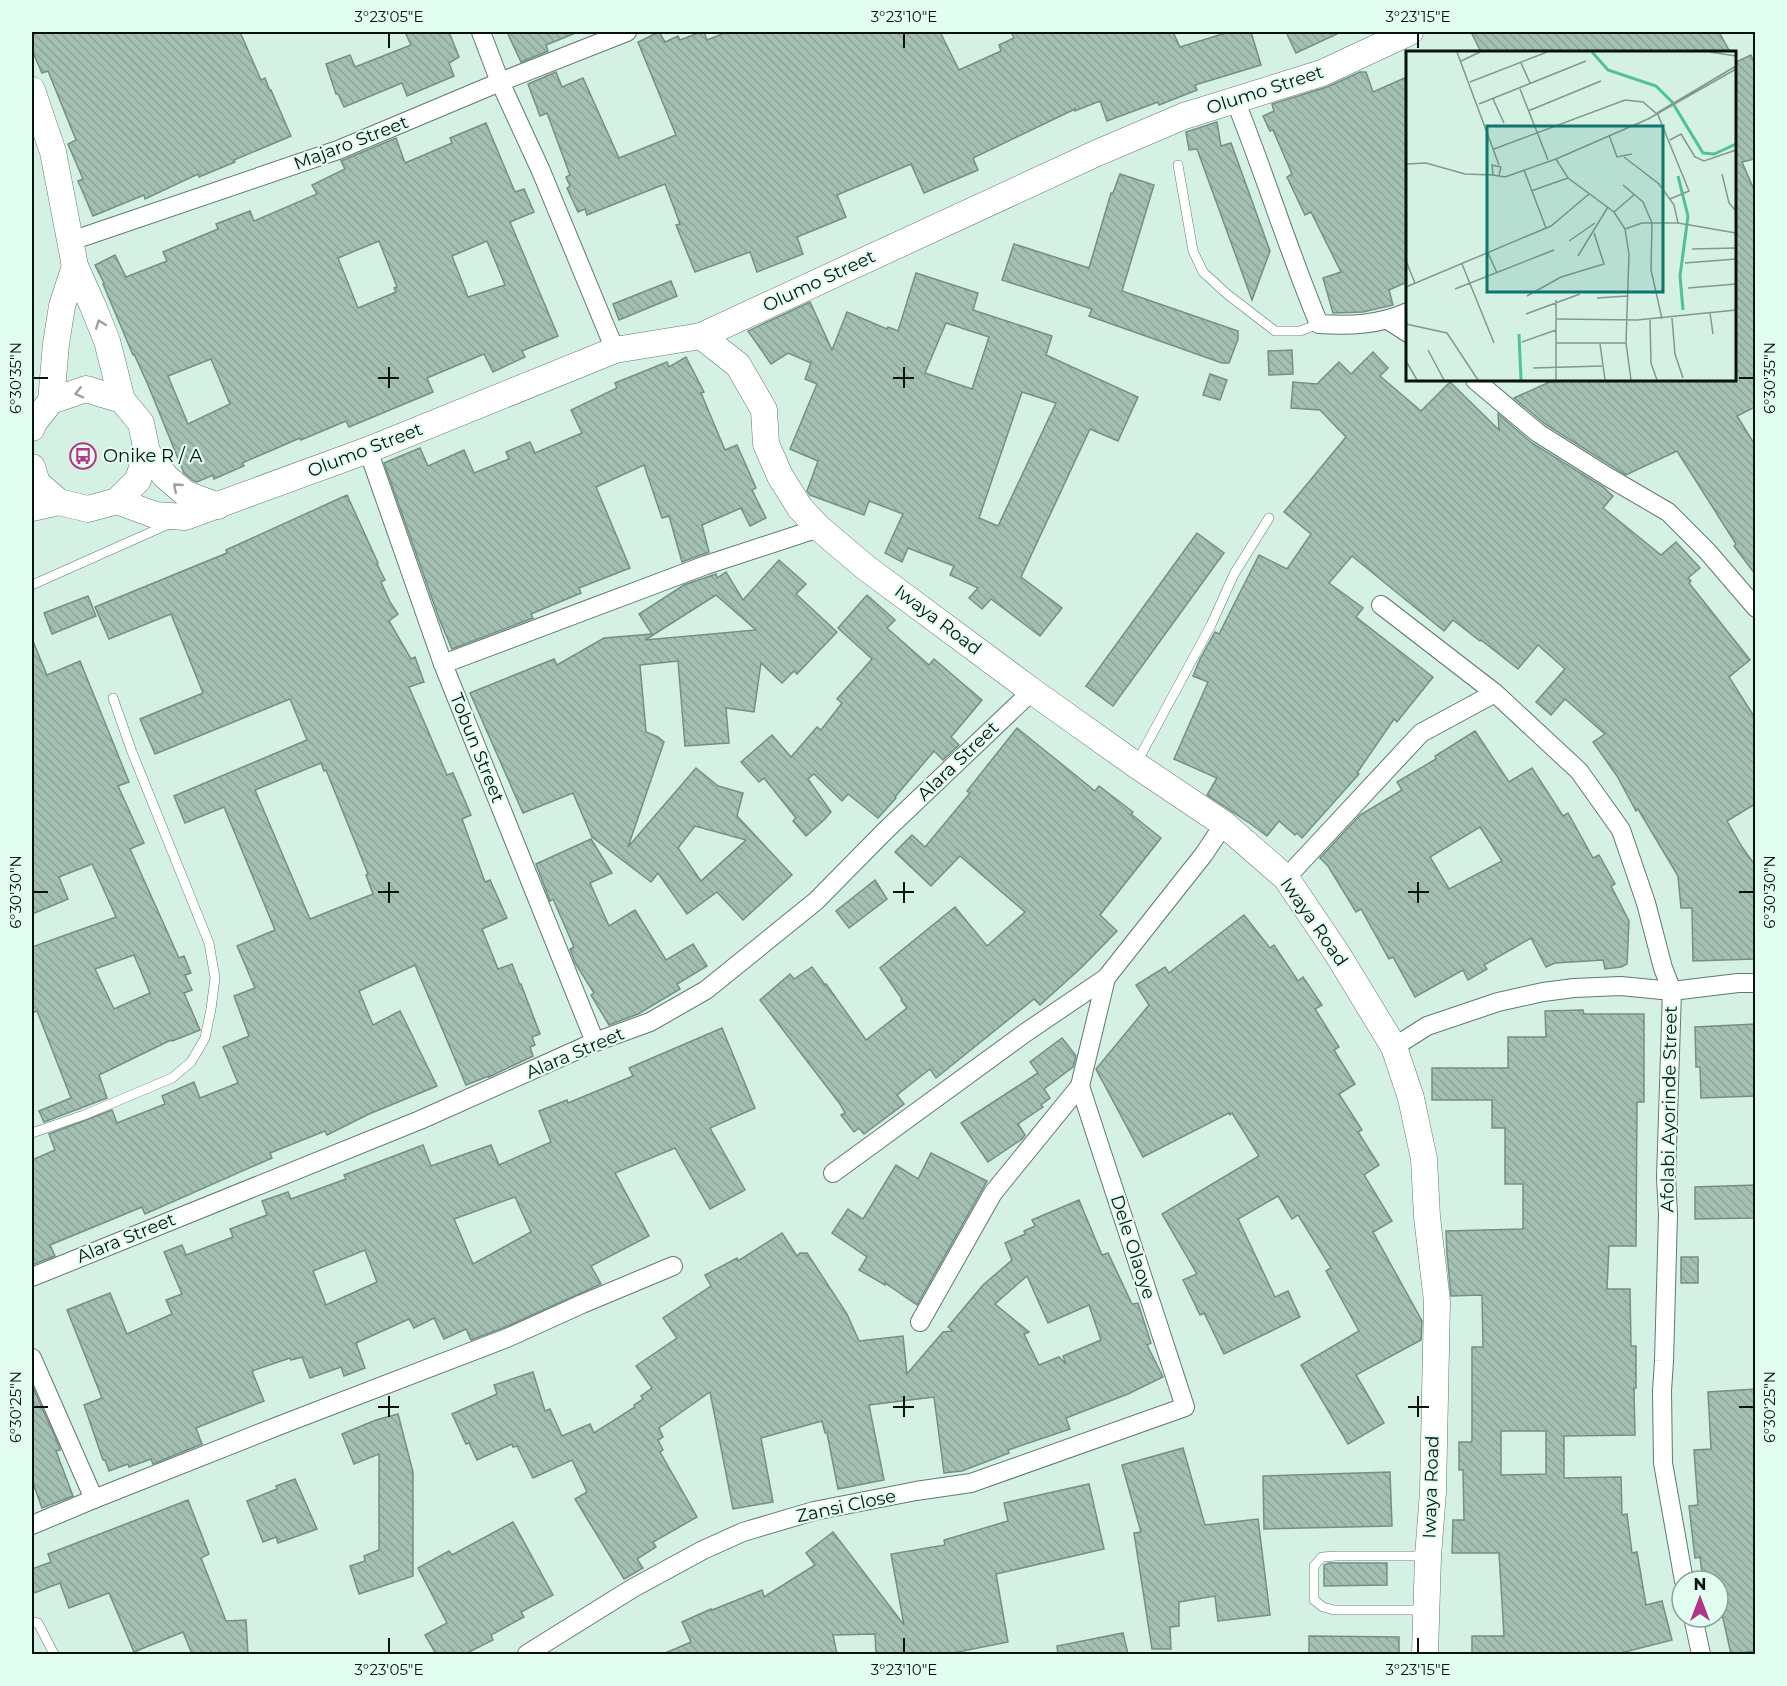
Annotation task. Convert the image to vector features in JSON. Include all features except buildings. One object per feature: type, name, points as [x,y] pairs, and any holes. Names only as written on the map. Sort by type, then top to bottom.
[{"type":"street","points":[[481,32],[500,82],[541,171],[615,350]]},
{"type":"street","name":"Majaro Street","points":[[73,254],[338,150],[627,32]]},
{"type":"street","name":"Olumo Street","points":[[185,517],[368,450],[615,350],[701,336],[1097,153],[1184,116],[1322,73],[1410,32]]},
{"type":"street","points":[[32,90],[53,152],[73,254],[107,341],[122,400],[141,423],[147,452],[165,476],[186,494],[218,506]]},
{"type":"street","points":[[1235,100],[1318,324],[1341,325],[1388,320],[1406,312]]},
{"type":"street","points":[[51,401],[56,345],[73,254]]},
{"type":"street","points":[[1388,320],[1406,332]]},
{"type":"street","name":"Iwaya Road","points":[[701,336],[738,365],[764,410],[766,444],[780,476],[800,507],[819,528],[865,567],[1032,691],[1224,824],[1286,878],[1338,955],[1395,1047],[1411,1098],[1424,1159],[1427,1217],[1437,1301],[1433,1492],[1428,1556],[1425,1654]]},
{"type":"street","points":[[1476,381],[1538,433],[1668,512],[1707,551],[1755,608]]},
{"type":"street","points":[[32,428],[51,401],[86,389],[122,400]]},
{"type":"street","name":"Tobun Street","points":[[368,450],[442,664],[595,1042]]},
{"type":"street","points":[[32,508],[59,502],[88,509],[117,501],[138,480],[147,452]]},
{"type":"street","points":[[32,467],[37,483],[59,502]]},
{"type":"street","points":[[117,501],[155,515],[185,517]]},
{"type":"street","points":[[442,664],[706,565],[819,528]]},
{"type":"street","name":"Afolabi Ayorinde Street","points":[[1381,604],[1495,693],[1579,771],[1621,830],[1646,903],[1663,968],[1672,991],[1666,1178],[1668,1214],[1662,1392],[1663,1463],[1682,1569]]},
{"type":"street","name":"Alara Street","points":[[32,1277],[420,1120],[595,1042],[650,1023],[706,990],[816,901],[885,831],[1032,691]]},
{"type":"street","points":[[1286,878],[1421,733],[1495,693]]},
{"type":"street","points":[[833,1173],[1025,1033],[1106,978],[1204,854],[1224,824]]},
{"type":"street","points":[[920,1322],[993,1192],[1080,1086],[1106,978]]},
{"type":"street","points":[[1395,1047],[1427,1026],[1497,1002],[1543,992],[1621,986],[1672,991],[1755,983]]},
{"type":"street","name":"Dele Olaoye","points":[[1080,1086],[1185,1407]]},
{"type":"street","points":[[32,1526],[94,1498],[507,1338],[673,1266]]},
{"type":"street","points":[[32,1358],[94,1498]]},
{"type":"street","name":"Zansi Close","points":[[527,1654],[633,1588],[743,1532],[814,1511],[971,1483],[1185,1407]]},
{"type":"street","points":[[1696,1629],[1701,1654]]},
{"type":"lane","points":[[1178,165],[1193,251],[1203,272],[1227,294],[1275,331],[1300,331],[1318,324]]},
{"type":"lane","points":[[32,585],[185,517]]},
{"type":"lane","points":[[1136,765],[1211,625],[1234,574],[1269,518]]},
{"type":"lane","points":[[32,1133],[84,1115],[172,1078],[191,1062],[205,1038],[211,1009],[215,978],[209,943],[132,752],[113,698]]},
{"type":"lane","points":[[1427,1610],[1334,1610],[1323,1607],[1314,1600],[1314,1566],[1322,1557],[1428,1556]]},
{"type":"lane","points":[[32,1622],[38,1623],[54,1654]]},
{"type":"place","name":"Onike R / A","points":[[83,456]]}]
